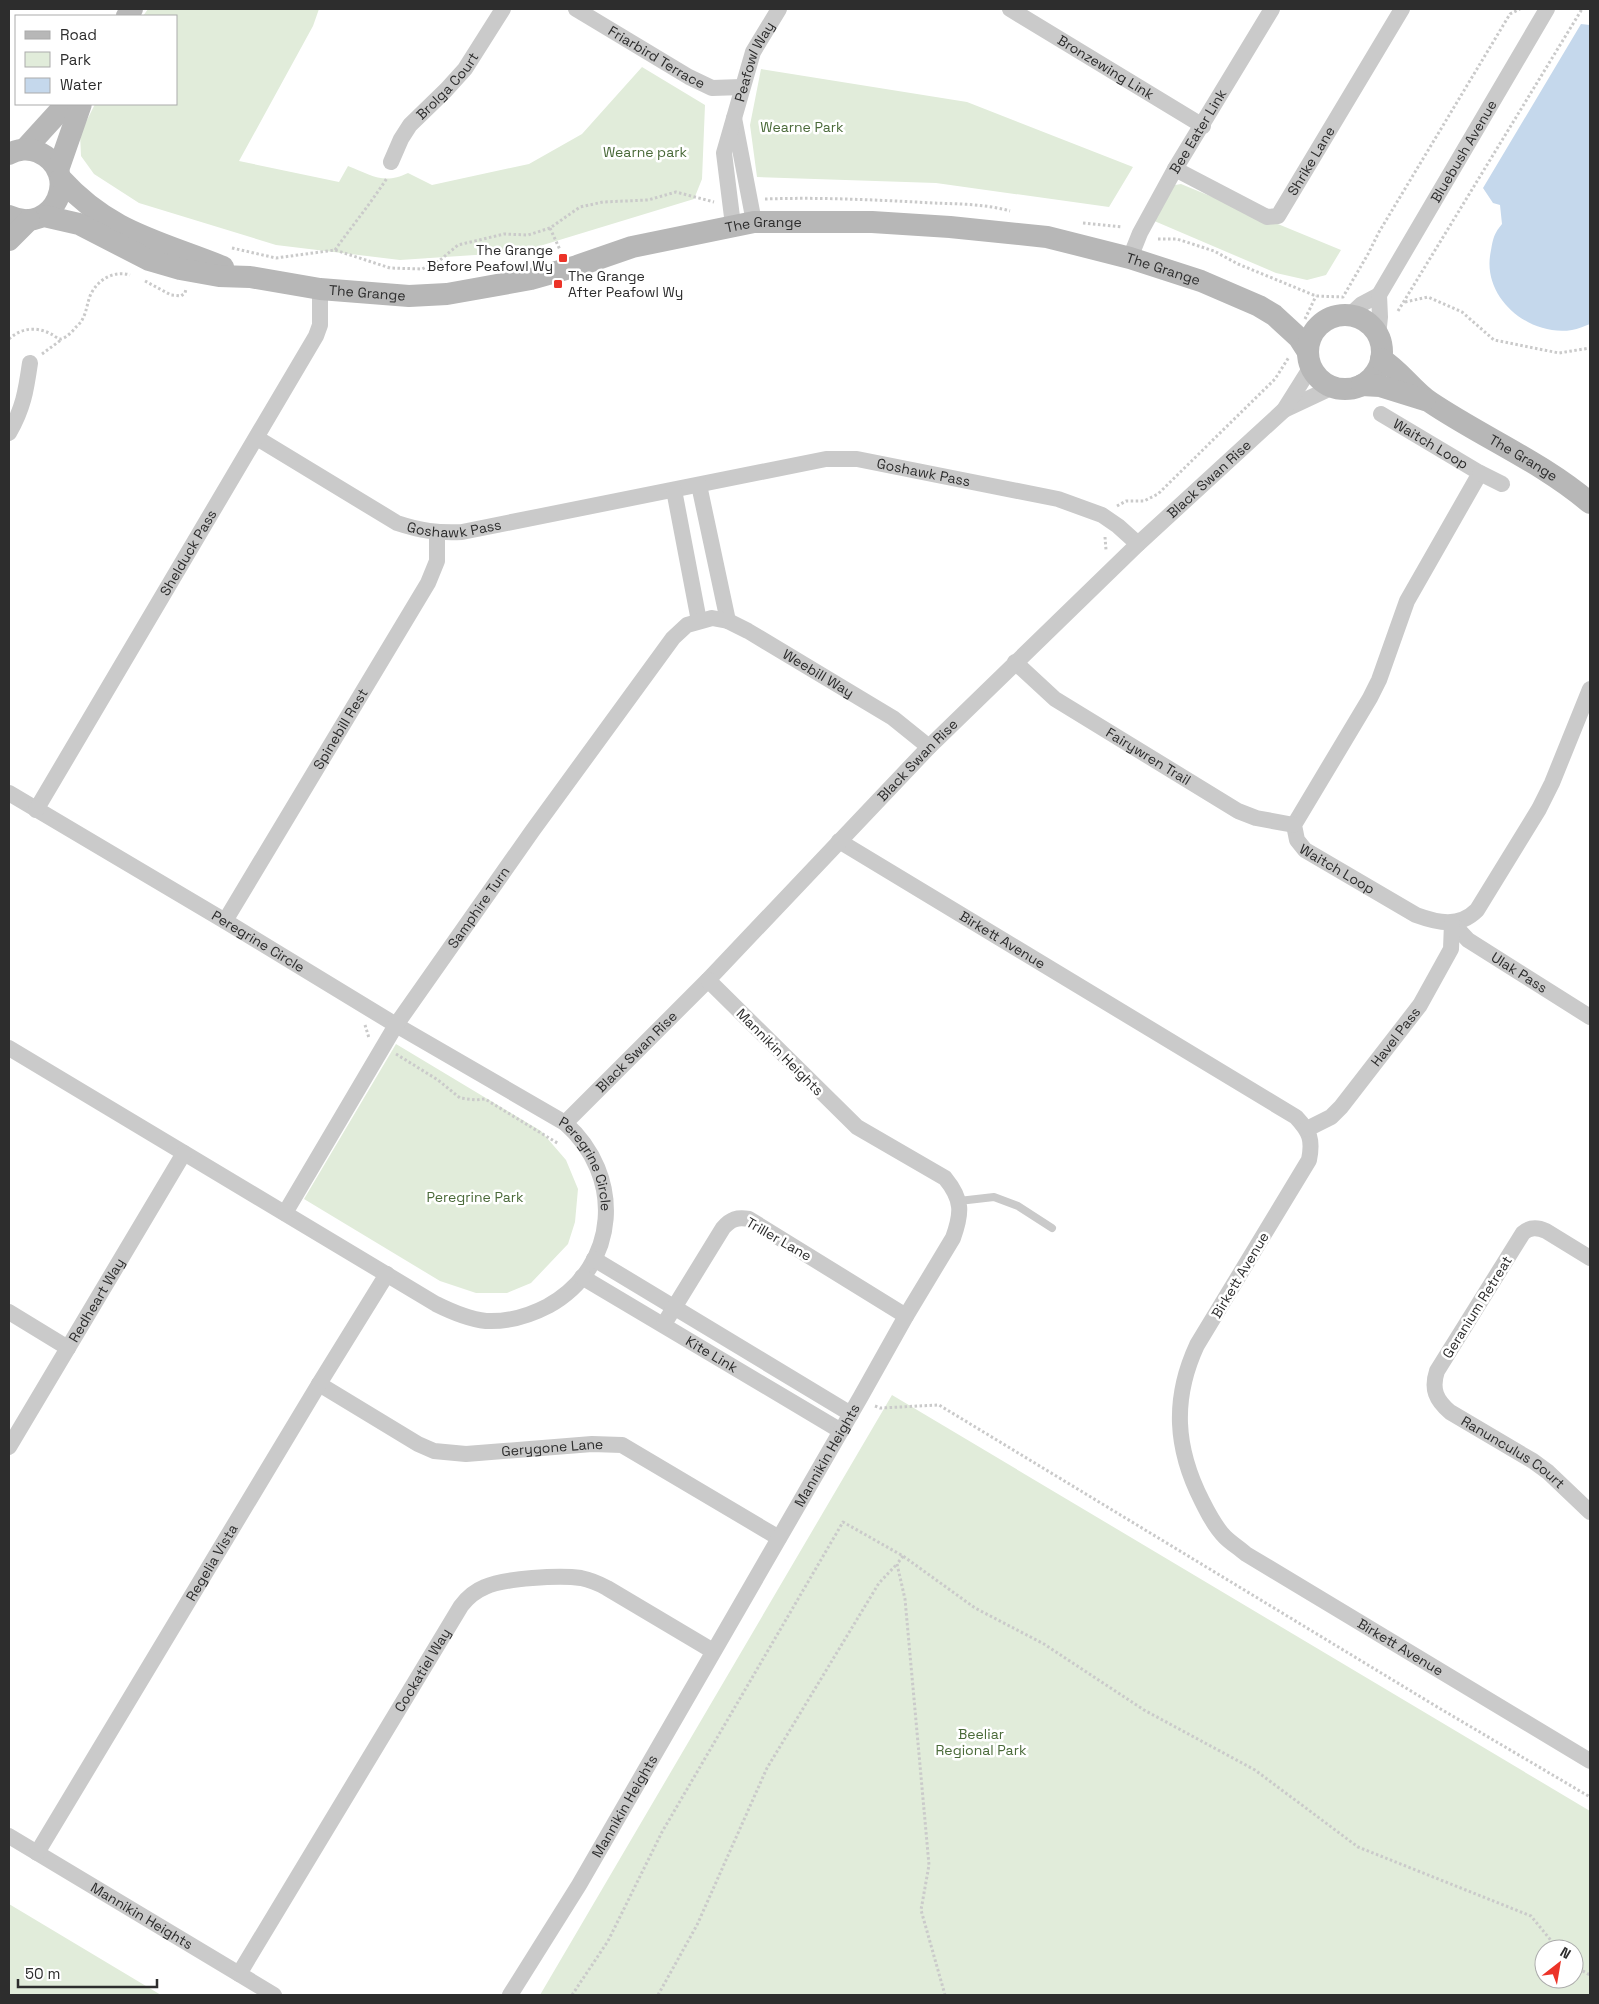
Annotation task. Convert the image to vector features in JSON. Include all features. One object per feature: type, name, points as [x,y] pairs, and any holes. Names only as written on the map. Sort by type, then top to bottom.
[{"type":"street","name":"Brolga Court","points":[[392,162],[401,139],[410,125],[465,69],[502,9]]},
{"type":"street","name":"Friarbird Terrace","points":[[576,9],[689,77],[712,88],[742,87]]},
{"type":"street","name":"Peafowl Way","points":[[744,223],[734,118],[753,52],[779,9]]},
{"type":"street","name":"Bronzewing Link","points":[[1010,9],[1203,126]]},
{"type":"street","name":"Bee Eater Link","points":[[1130,258],[1140,233],[1176,169],[1272,9]]},
{"type":"street","name":"Shrike Lane","points":[[1176,169],[1267,217],[1278,216],[1402,9]]},
{"type":"street","name":"Bluebush Avenue","points":[[1349,316],[1362,304],[1379,295],[1547,9]]},
{"type":"street","points":[[17,152],[65,105]]},
{"type":"street","points":[[9,240],[27,217],[52,209],[58,200],[61,190],[59,174],[81,105]]},
{"type":"street","name":"The Grange","points":[[17,152],[35,150],[44,155],[92,209],[119,226],[155,243],[205,259],[250,277]]},
{"type":"street","name":"The Grange","points":[[27,217],[79,224],[149,260],[180,269],[219,276],[250,277],[320,289],[409,296],[447,294],[530,279],[577,266],[632,247],[744,223],[872,222],[950,227],[1048,237],[1130,258],[1201,281],[1259,306],[1274,315],[1298,338],[1310,360]]},
{"type":"street","name":"Shelduck Pass","points":[[36,810],[316,336],[321,316],[320,289]]},
{"type":"street","points":[[1378,336],[1366,322],[1349,316],[1335,316],[1323,322],[1315,330],[1310,341],[1310,360],[1320,380],[1333,387],[1348,389],[1362,385],[1375,374],[1381,358],[1378,336],[1380,317],[1379,295]]},
{"type":"street","name":"The Grange","points":[[1274,315],[1323,322]]},
{"type":"street","name":"The Grange","points":[[1381,358],[1392,365],[1428,401]]},
{"type":"street","name":"Black Swan Rise","points":[[1284,410],[1310,360]]},
{"type":"street","points":[[9,433],[19,416],[26,395],[30,364]]},
{"type":"street","name":"The Grange","points":[[1362,385],[1380,386],[1428,401],[1549,474],[1590,503]]},
{"type":"street","name":"Black Swan Rise","points":[[565,1123],[708,980],[929,748],[1138,544],[1284,410],[1333,387]]},
{"type":"street","name":"Waitch Loop","points":[[1381,414],[1502,484]]},
{"type":"street","name":"Goshawk Pass","points":[[257,438],[397,523],[416,530],[437,533],[462,532],[826,459],[858,458],[1058,499],[1102,515],[1138,544]]},
{"type":"street","name":"Waitch Loop","points":[[1452,923],[1433,922],[1416,915],[1317,859],[1300,846],[1294,825],[1370,698],[1379,680],[1407,601],[1480,473]]},
{"type":"street","points":[[699,485],[728,621]]},
{"type":"street","points":[[674,490],[699,621]]},
{"type":"street","name":"Spinebill Rest","points":[[225,921],[428,583],[437,562],[437,533]]},
{"type":"street","name":"Weebill Way","points":[[699,621],[712,618],[728,621],[748,631],[893,718],[929,748]]},
{"type":"street","name":"Samphire Turn","points":[[285,1213],[396,1025],[538,822],[673,638],[687,625],[699,621]]},
{"type":"street","name":"Fairywren Trail","points":[[1015,662],[1055,699],[1238,811],[1256,818],[1294,825]]},
{"type":"street","points":[[1452,923],[1470,918],[1477,910],[1539,809],[1552,783],[1590,690]]},
{"type":"street","name":"Peregrine Circle","points":[[9,793],[396,1025],[565,1123],[580,1136],[592,1154],[604,1188],[607,1208],[606,1224],[594,1259],[582,1277],[557,1301],[520,1318],[486,1321],[470,1318],[452,1312],[387,1274],[9,1048]]},
{"type":"street","name":"Birkett Avenue","points":[[839,841],[1296,1117],[1307,1129],[1312,1145],[1309,1160],[1202,1337],[1188,1365],[1182,1387],[1179,1411],[1185,1459],[1195,1487],[1209,1514],[1225,1537],[1246,1554],[1590,1761]]},
{"type":"street","name":"Ulak Pass","points":[[1452,923],[1468,940],[1590,1017]]},
{"type":"street","name":"Havel Pass","points":[[1307,1129],[1331,1117],[1341,1107],[1420,1005],[1451,949],[1452,923]]},
{"type":"street","name":"Mannikin Heights","points":[[510,1995],[579,1885],[906,1316],[953,1238],[960,1210],[959,1200],[945,1178],[857,1127],[708,980]]},
{"type":"street","name":"Redheart Way","points":[[9,1447],[184,1153]]},
{"type":"street","name":"Triller Lane","points":[[664,1324],[723,1228],[731,1220],[740,1217],[749,1219],[906,1316]]},
{"type":"street","name":"Geranium Retreat","points":[[1435,1394],[1434,1382],[1438,1371],[1523,1234],[1528,1229],[1534,1228],[1546,1231],[1590,1258]]},
{"type":"street","name":"Kite Link","points":[[594,1259],[851,1414]]},
{"type":"street","name":"Regelia Vista","points":[[37,1853],[387,1274]]},
{"type":"street","name":"Kite Link","points":[[582,1277],[664,1324],[841,1431]]},
{"type":"street","points":[[9,1312],[68,1348]]},
{"type":"street","name":"Gerygone Lane","points":[[319,1384],[418,1444],[434,1451],[466,1454],[592,1444],[622,1445],[779,1538]]},
{"type":"street","name":"Ranunculus Court","points":[[1435,1394],[1441,1404],[1450,1412],[1533,1461],[1548,1472],[1590,1512]]},
{"type":"street","name":"Cockatiel Way","points":[[239,1974],[460,1606],[476,1591],[497,1583],[531,1579],[570,1577],[595,1581],[713,1651]]},
{"type":"street","name":"Mannikin Heights","points":[[9,1836],[274,1995]]},
{"type":"lane","points":[[959,1200],[994,1197],[1018,1206],[1052,1228]]},
{"type":"path","points":[[1158,239],[1176,239],[1214,251],[1246,268],[1316,296],[1343,297],[1470,77],[1510,14],[1520,9]]},
{"type":"path","points":[[1395,314],[1405,302],[1582,9]]},
{"type":"path","points":[[335,250],[356,219],[377,194],[387,177],[392,162]]},
{"type":"path","points":[[231,248],[276,258],[335,250],[390,268],[422,269],[439,261],[458,245],[504,234],[528,235],[550,228],[580,207],[603,202],[648,200],[676,192],[717,203]]},
{"type":"path","points":[[550,228],[561,253]]},
{"type":"path","points":[[30,364],[79,325],[87,310],[91,296],[101,280],[112,274],[126,273],[136,276]]},
{"type":"path","points":[[143,280],[171,295],[181,296],[185,293],[187,282]]},
{"type":"path","points":[[1405,302],[1428,297],[1462,312],[1494,340],[1559,353],[1590,348]]},
{"type":"path","points":[[9,339],[16,333],[34,329],[44,331],[58,339],[63,339]]},
{"type":"path","points":[[860,1398],[880,1408],[939,1405],[1439,1708],[1590,1797]]},
{"type":"path","points":[[572,1995],[608,1941],[662,1832],[842,1522],[903,1556],[975,1608],[1044,1644],[1144,1710],[1255,1770],[1358,1847],[1531,1916],[1550,1939]]},
{"type":"path","points":[[658,1995],[697,1925],[767,1768],[879,1583],[903,1556]]},
{"type":"path","points":[[897,1564],[905,1599],[929,1865],[921,1910],[945,1995]]},
{"type":"green space","name":"Wearne park","points":[[148,9],[319,9],[313,26],[239,161],[339,182],[348,166],[385,178],[399,177],[408,173],[432,185],[529,164],[582,134],[642,67],[705,105],[702,179],[694,199],[520,252],[400,260],[276,245],[139,203],[94,174],[81,156],[80,134],[94,105],[178,105],[178,15],[144,15]]},
{"type":"green space","name":"Wearne Park","points":[[761,69],[967,102],[1133,167],[1109,207],[936,183],[757,177],[750,125]]},
{"type":"green space","points":[[1181,184],[1341,250],[1326,275],[1307,280],[1276,273],[1152,220],[1169,186]]},
{"type":"green space","name":"Peregrine Park","points":[[396,1044],[541,1131],[566,1160],[578,1189],[575,1222],[568,1244],[531,1283],[507,1293],[476,1293],[440,1281],[304,1199]]},
{"type":"green space","name":"Beeliar Regional Park","points":[[892,1395],[1590,1811],[1590,1995],[540,1995]]},
{"type":"green space","points":[[9,1904],[161,1995],[9,1995]]},
{"type":"water","points":[[1581,24],[1590,25],[1590,324],[1572,330],[1556,331],[1526,321],[1513,312],[1494,287],[1490,272],[1490,256],[1492,242],[1502,224],[1500,205],[1493,203],[1483,188]]},
{"type":"place","name":"The Grange Before Peafowl Wy","points":[[563,258]]},
{"type":"place","name":"The Grange After Peafowl Wy","points":[[558,284]]}]
